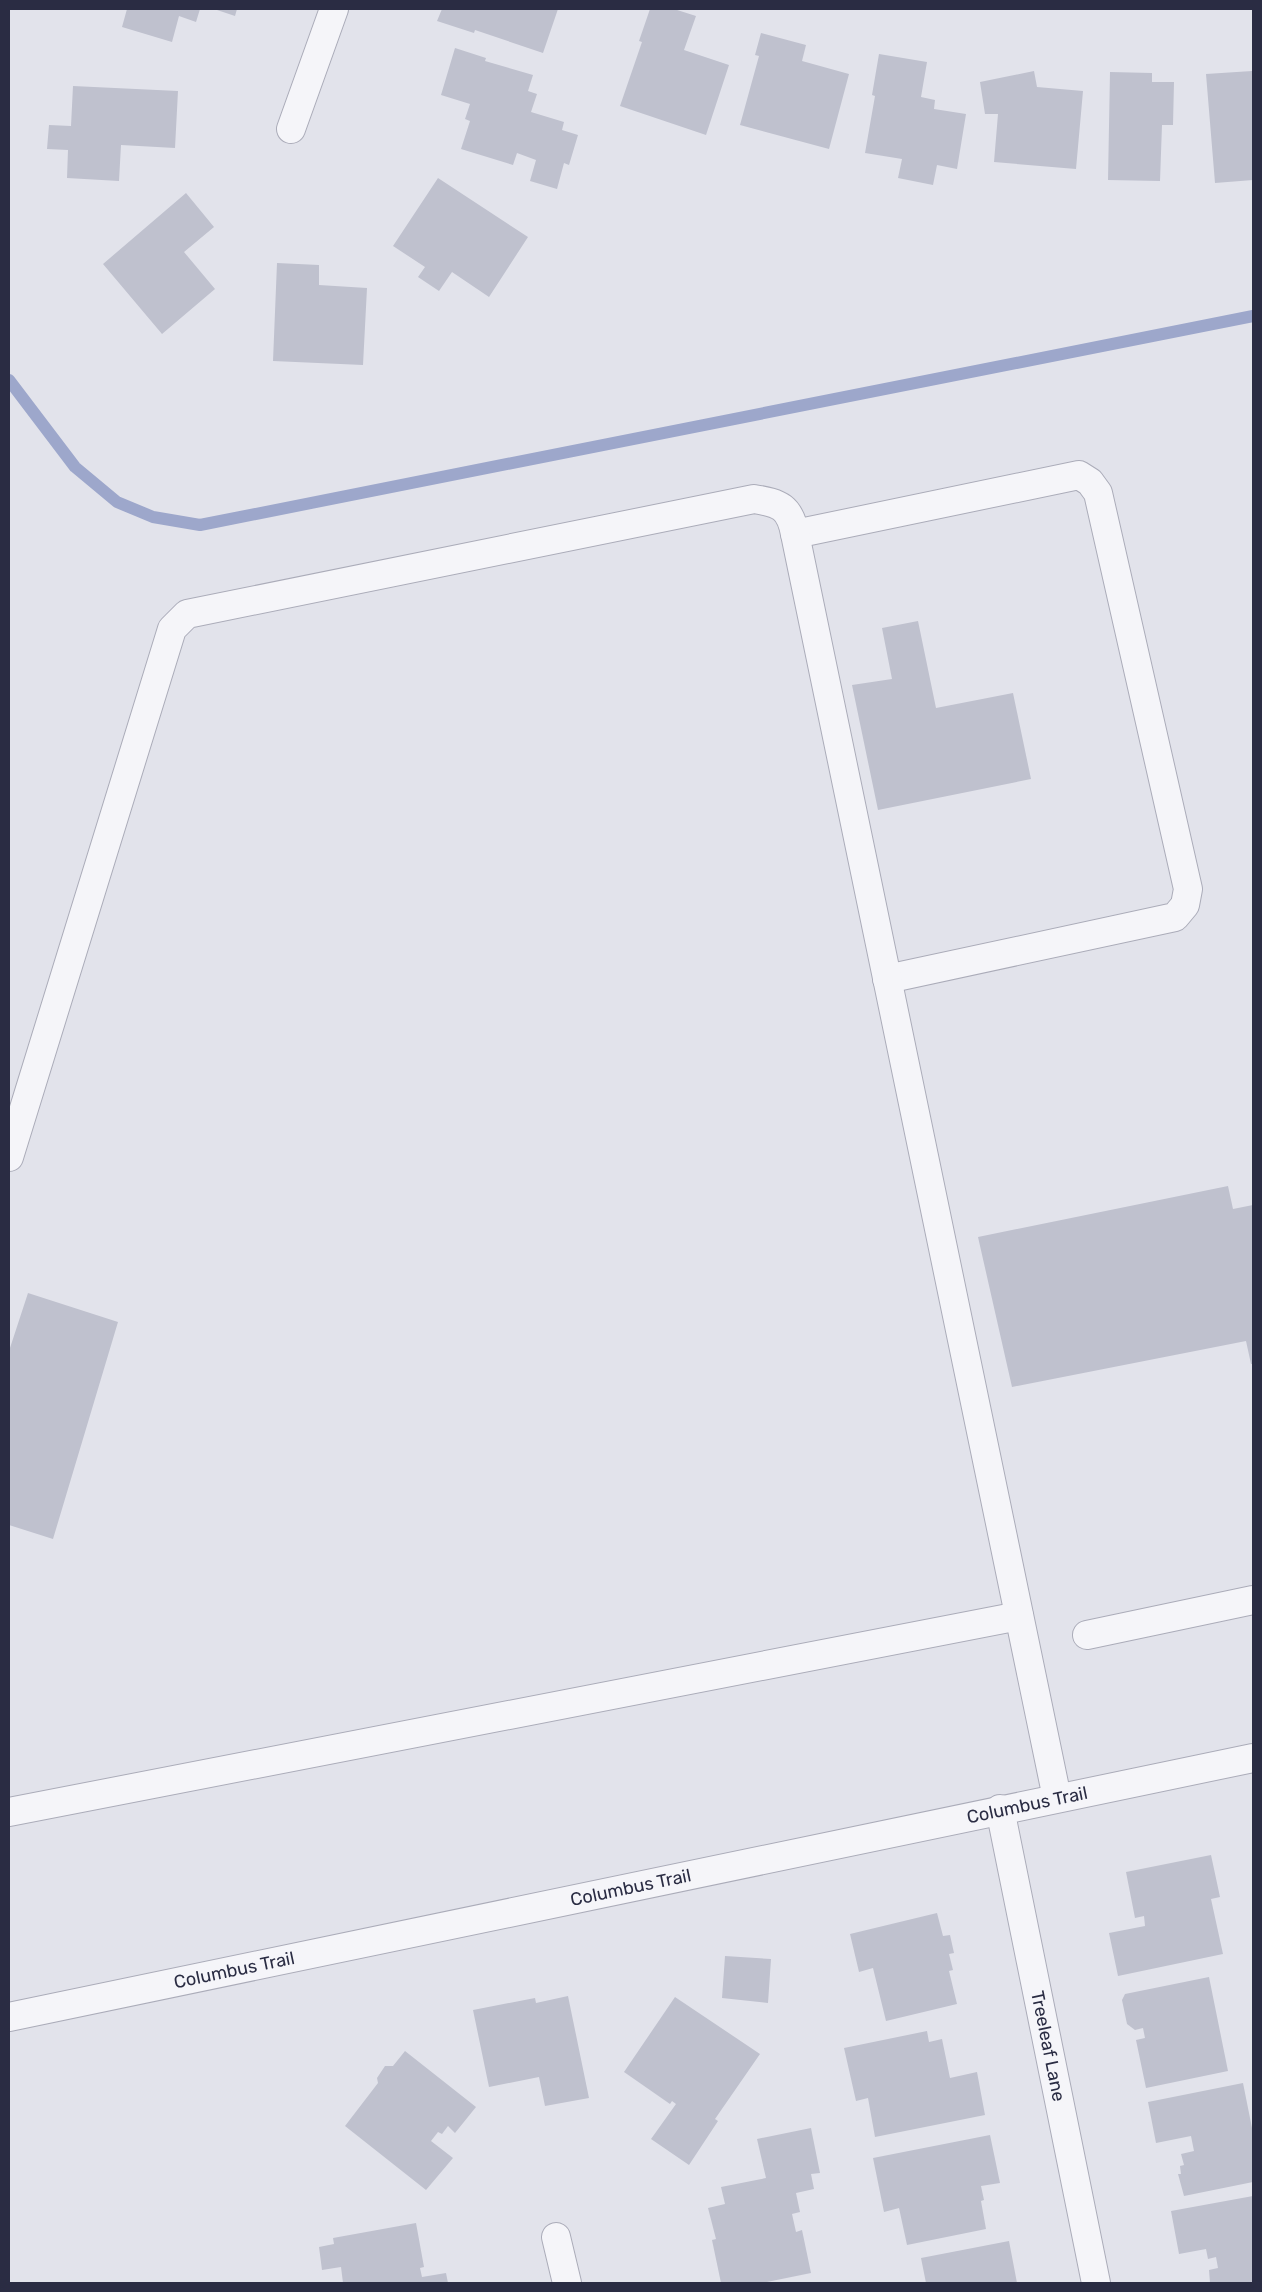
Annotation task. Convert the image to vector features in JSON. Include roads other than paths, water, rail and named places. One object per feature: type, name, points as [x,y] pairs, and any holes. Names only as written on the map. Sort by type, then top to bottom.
[{"type":"street","points":[[291,129],[334,9]]},
{"type":"street","points":[[796,534],[1079,475],[1090,482],[1098,493],[1188,889],[1185,905],[1175,917],[887,979]]},
{"type":"street","points":[[9,1157],[172,629],[187,614],[754,498],[772,502],[785,508],[792,520],[796,534],[1057,1798]]},
{"type":"street","points":[[1087,1634],[1253,1600]]},
{"type":"street","points":[[9,1812],[1019,1616]]},
{"type":"street","name":"Columbus Trail","points":[[9,2017],[1000,1809],[1253,1758]]},
{"type":"street","name":"Treeleaf Lane","points":[[1000,1809],[1096,2283]]},
{"type":"street","points":[[556,2237],[567,2283]]},
{"type":"waterway","points":[[9,380],[75,467],[117,502],[153,517],[200,525],[1253,316]]}]
